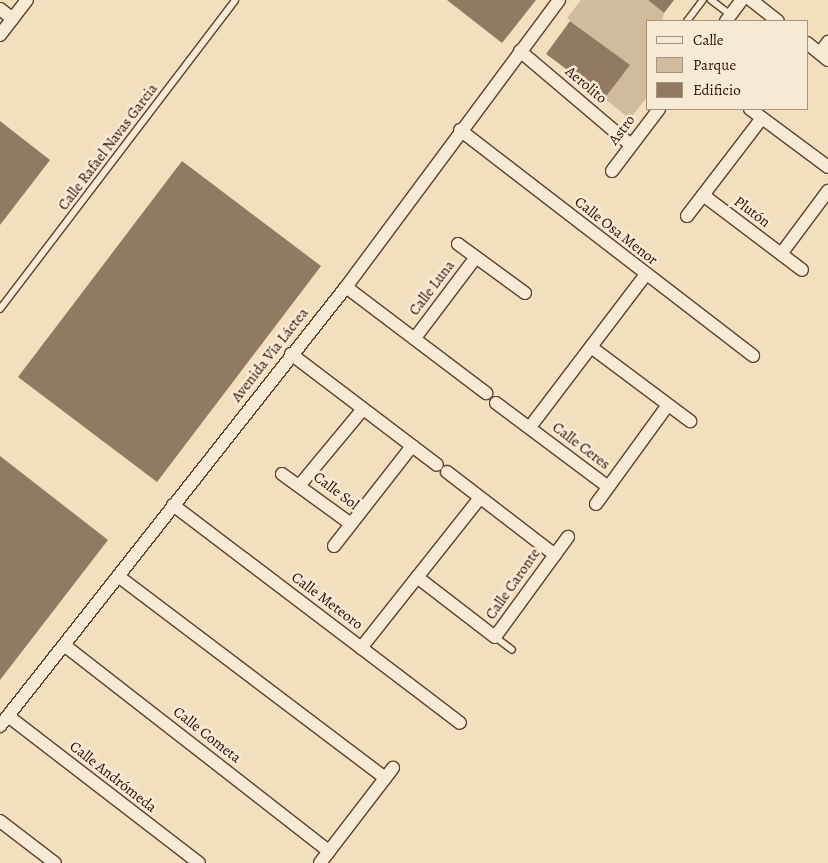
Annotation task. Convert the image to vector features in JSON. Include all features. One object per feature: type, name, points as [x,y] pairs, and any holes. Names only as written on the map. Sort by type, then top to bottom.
[{"type":"street","points":[[0,35],[27,0]]},
{"type":"street","name":"Avenida Vía Láctea","points":[[4,721],[346,286],[460,130],[559,0]]},
{"type":"street","points":[[728,18],[742,0]]},
{"type":"street","points":[[751,0],[777,20]]},
{"type":"street","points":[[0,9],[13,19]]},
{"type":"street","points":[[808,44],[824,56],[828,42]]},
{"type":"street","name":"Aerolito","points":[[520,51],[631,145]]},
{"type":"street","name":"Astro","points":[[612,171],[658,110]]},
{"type":"street","points":[[751,110],[828,167]]},
{"type":"street","points":[[687,216],[762,118]]},
{"type":"street","name":"Calle Osa Menor","points":[[460,130],[753,356]]},
{"type":"street","points":[[781,254],[828,191]]},
{"type":"street","name":"Plutón","points":[[703,195],[802,270]]},
{"type":"street","name":"Calle Luna","points":[[458,244],[525,293]]},
{"type":"street","name":"Calle Luna","points":[[415,338],[476,257]]},
{"type":"street","name":"Calle Ceres","points":[[646,274],[530,427],[607,486],[668,405]]},
{"type":"street","name":"Calle Luna","points":[[346,286],[486,393]]},
{"type":"street","points":[[591,347],[690,421]]},
{"type":"street","points":[[291,354],[412,446]]},
{"type":"street","points":[[496,403],[530,427]]},
{"type":"street","name":"Calle Sol","points":[[363,409],[299,486],[351,524],[412,446]]},
{"type":"street","name":"Calle Caronte","points":[[412,446],[555,556],[495,637],[417,577]]},
{"type":"street","points":[[282,474],[299,486]]},
{"type":"street","points":[[596,504],[607,486]]},
{"type":"street","points":[[361,648],[480,498]]},
{"type":"street","name":"Calle Meteoro","points":[[173,505],[460,723]]},
{"type":"street","points":[[334,546],[351,524]]},
{"type":"street","points":[[555,556],[568,537]]},
{"type":"street","points":[[118,576],[389,773],[320,863]]},
{"type":"street","name":"Calle Cometa","points":[[64,645],[329,851]]},
{"type":"street","name":"Calle Andrómeda","points":[[4,721],[198,863]]},
{"type":"street","points":[[0,821],[55,863]]},
{"type":"lane","name":"Calle Rafael Navas Garcia","points":[[0,309],[235,0]]},
{"type":"lane","points":[[688,20],[703,0]]},
{"type":"lane","points":[[711,0],[728,18]]},
{"type":"lane","points":[[495,637],[512,650]]},
{"type":"green space","points":[[581,0],[648,0],[664,13],[662,20],[646,20],[646,98],[630,119],[605,99],[629,65],[567,18]]},
{"type":"building","points":[[447,0],[536,0],[502,43]]},
{"type":"building","points":[[648,0],[674,0],[664,13]]},
{"type":"building","points":[[570,21],[630,65],[605,98],[546,54]]},
{"type":"building","points":[[0,121],[50,160],[0,225]]},
{"type":"building","points":[[182,161],[321,266],[157,482],[18,377]]},
{"type":"building","points":[[0,456],[108,540],[0,680]]}]
